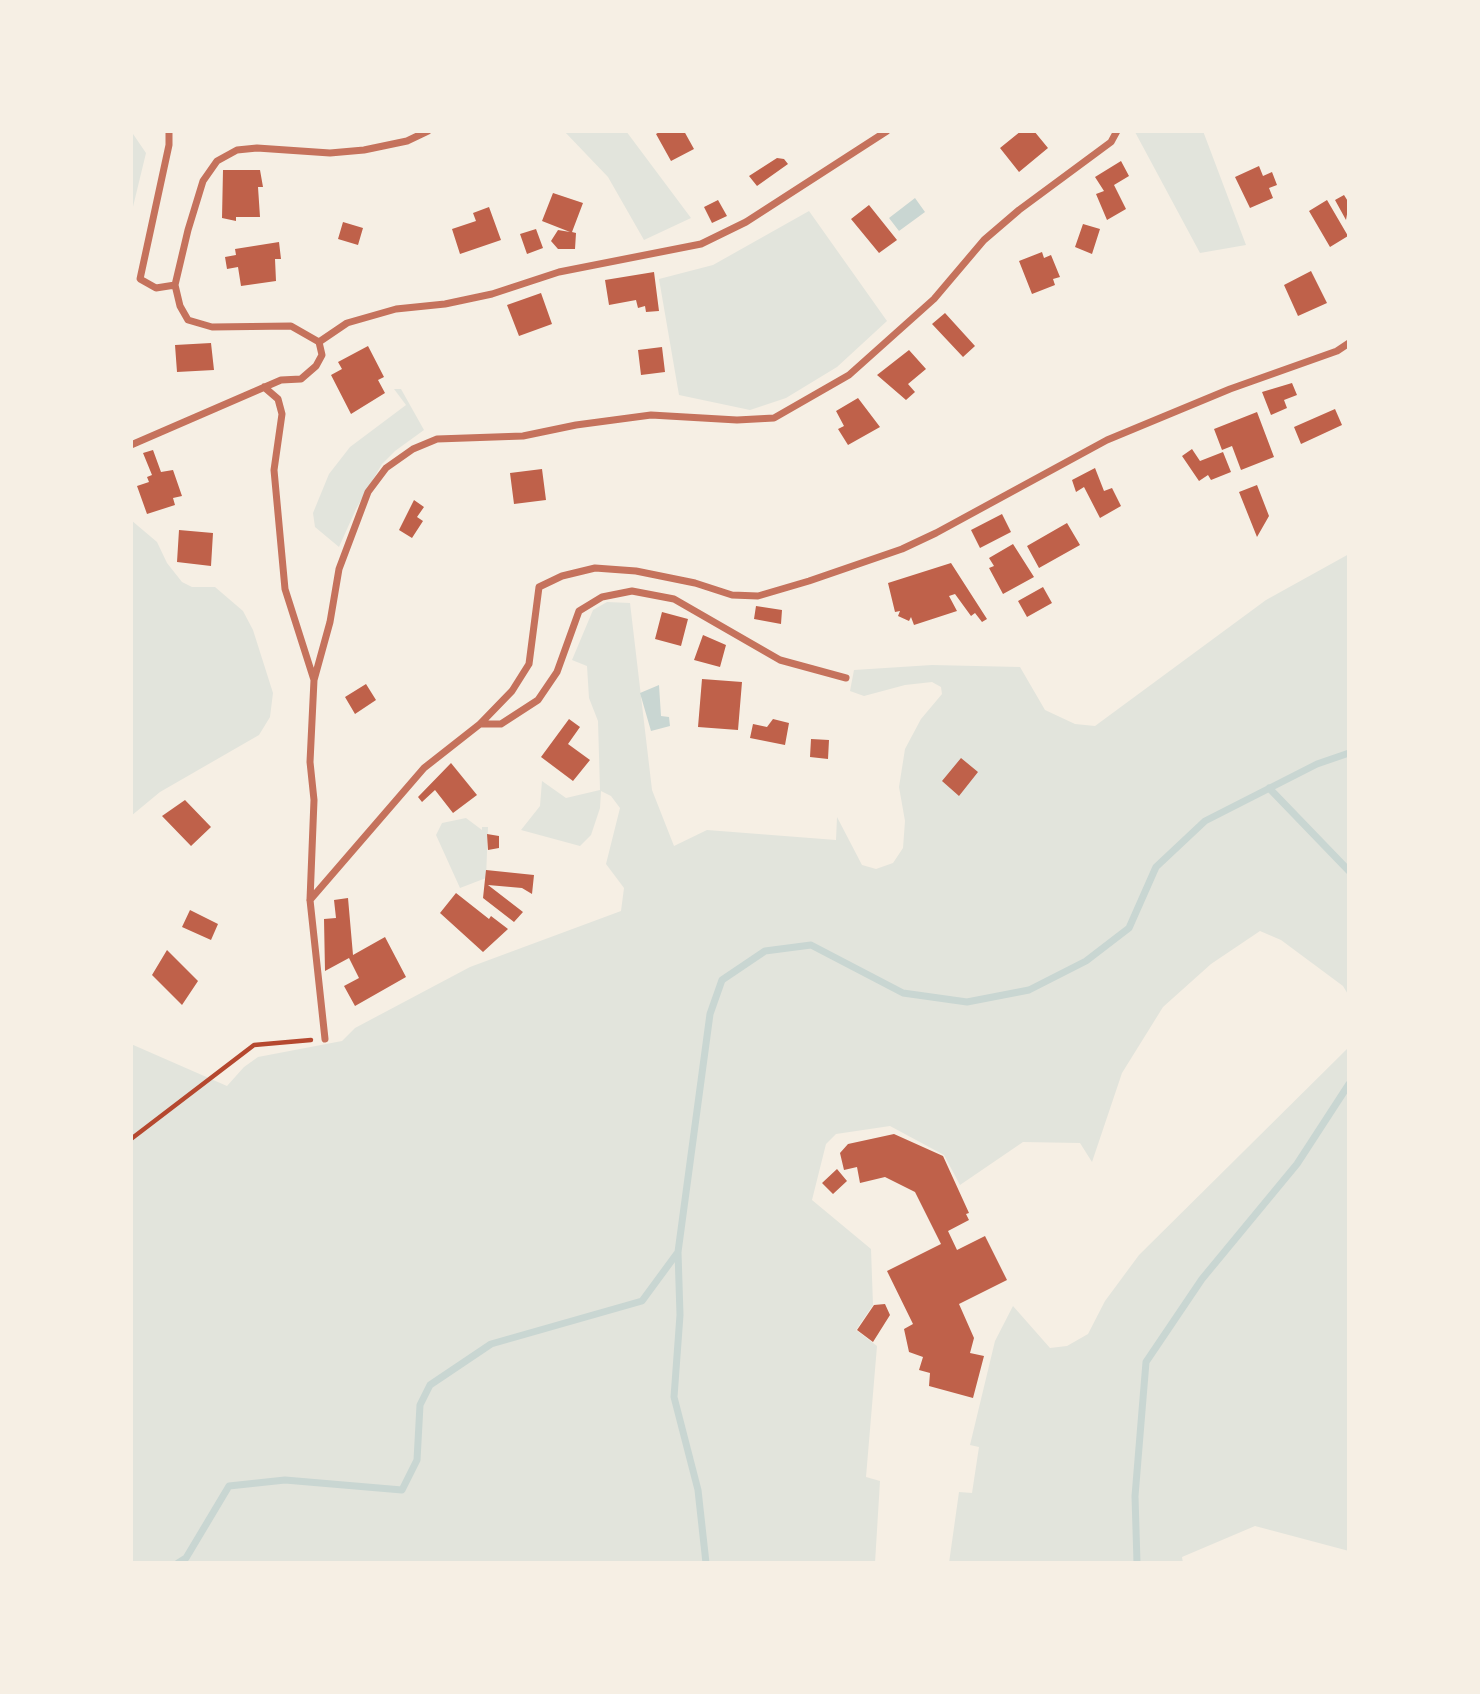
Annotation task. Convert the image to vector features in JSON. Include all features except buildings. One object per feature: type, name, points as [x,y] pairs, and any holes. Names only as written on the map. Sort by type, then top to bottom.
[{"type":"street","points":[[169,131],[169,145],[140,279],[156,288],[175,285]]},
{"type":"street","points":[[131,445],[281,380],[301,379],[316,366],[322,355],[319,342],[291,326],[212,327],[188,320],[180,306],[175,285],[203,181],[217,161],[237,149],[330,153],[364,150],[407,141],[428,131]]},
{"type":"street","points":[[319,342],[347,323],[396,309],[445,304],[492,294],[559,272],[701,244],[746,222],[887,131]]},
{"type":"street","points":[[325,1039],[310,900],[314,800],[310,762],[314,680],[330,622],[339,569],[368,492],[386,468],[413,449],[437,439],[523,436],[576,425],[651,415],[737,420],[775,418],[849,375],[934,299],[984,240],[1018,210],[1111,142],[1117,131]]},
{"type":"street","points":[[310,900],[424,768],[480,724],[512,691],[529,664],[539,587],[562,576],[595,568],[636,571],[695,583],[732,595],[758,596],[902,549],[1107,440],[1230,389],[1337,351],[1349,343]]},
{"type":"street","points":[[264,387],[278,399],[282,414],[274,470],[285,589],[314,680]]},
{"type":"street","points":[[480,724],[501,724],[538,700],[557,672],[579,611],[602,597],[632,591],[674,599],[780,660],[846,678]]},
{"type":"path","points":[[131,1139],[254,1045],[325,1039]]},
{"type":"shaded area","points":[[131,131],[146,153],[131,215]]},
{"type":"shaded area","points":[[564,131],[626,131],[691,218],[644,240],[608,177]]},
{"type":"shaded area","points":[[1203,131],[1246,245],[1200,253],[1135,132]]},
{"type":"shaded area","points":[[915,198],[925,212],[899,231],[889,218]]},
{"type":"shaded area","points":[[809,211],[887,321],[837,367],[786,398],[750,410],[679,395],[659,279],[713,265]]},
{"type":"shaded area","points":[[394,389],[401,389],[424,430],[382,464],[356,509],[339,547],[315,527],[313,513],[329,474],[350,447],[406,405]]},
{"type":"shaded area","points":[[131,520],[157,542],[167,563],[182,582],[192,587],[215,587],[243,611],[253,630],[273,693],[270,717],[259,735],[160,792],[131,816]]},
{"type":"shaded area","points":[[1349,554],[1349,996],[1343,986],[1281,940],[1260,931],[1211,964],[1163,1007],[1122,1073],[1092,1162],[1080,1143],[1023,1142],[960,1185],[944,1155],[890,1126],[836,1134],[826,1144],[812,1200],[871,1249],[873,1305],[856,1330],[877,1346],[866,1477],[880,1481],[875,1563],[131,1563],[131,1044],[227,1086],[244,1067],[258,1057],[342,1041],[355,1028],[470,967],[621,911],[624,888],[606,864],[620,808],[611,796],[601,791],[600,808],[591,835],[580,846],[521,830],[540,806],[542,781],[566,798],[600,790],[598,721],[589,698],[587,666],[572,660],[593,610],[607,602],[630,603],[652,790],[674,846],[707,830],[836,840],[837,817],[862,865],[876,869],[893,863],[903,848],[905,821],[899,787],[905,749],[921,719],[942,694],[941,687],[932,682],[905,685],[864,696],[850,691],[854,670],[932,665],[1020,667],[1045,710],[1075,724],[1095,726],[1266,600]]},
{"type":"shaded area","points":[[659,685],[661,716],[669,717],[670,726],[651,731],[640,693]]},
{"type":"shaded area","points":[[466,818],[482,830],[482,827],[488,827],[486,878],[460,888],[436,835],[442,823]]},
{"type":"shaded area","points":[[1349,1047],[1349,1551],[1255,1526],[1182,1557],[1183,1563],[949,1563],[959,1492],[972,1493],[979,1447],[970,1445],[995,1341],[1013,1306],[1050,1348],[1067,1346],[1088,1334],[1105,1301],[1139,1255]]},
{"type":"waterway","points":[[706,1563],[698,1490],[674,1397],[680,1315],[678,1252],[710,1014],[722,980],[765,951],[811,945],[903,993],[967,1002],[1029,990],[1086,961],[1129,928],[1156,867],[1205,821],[1317,764],[1349,753]]},
{"type":"waterway","points":[[1269,788],[1349,871]]},
{"type":"waterway","points":[[1137,1563],[1135,1496],[1146,1362],[1202,1279],[1297,1164],[1349,1084]]},
{"type":"waterway","points":[[178,1563],[186,1558],[229,1486],[285,1480],[402,1490],[417,1460],[420,1405],[430,1385],[491,1344],[642,1301],[678,1252]]}]
